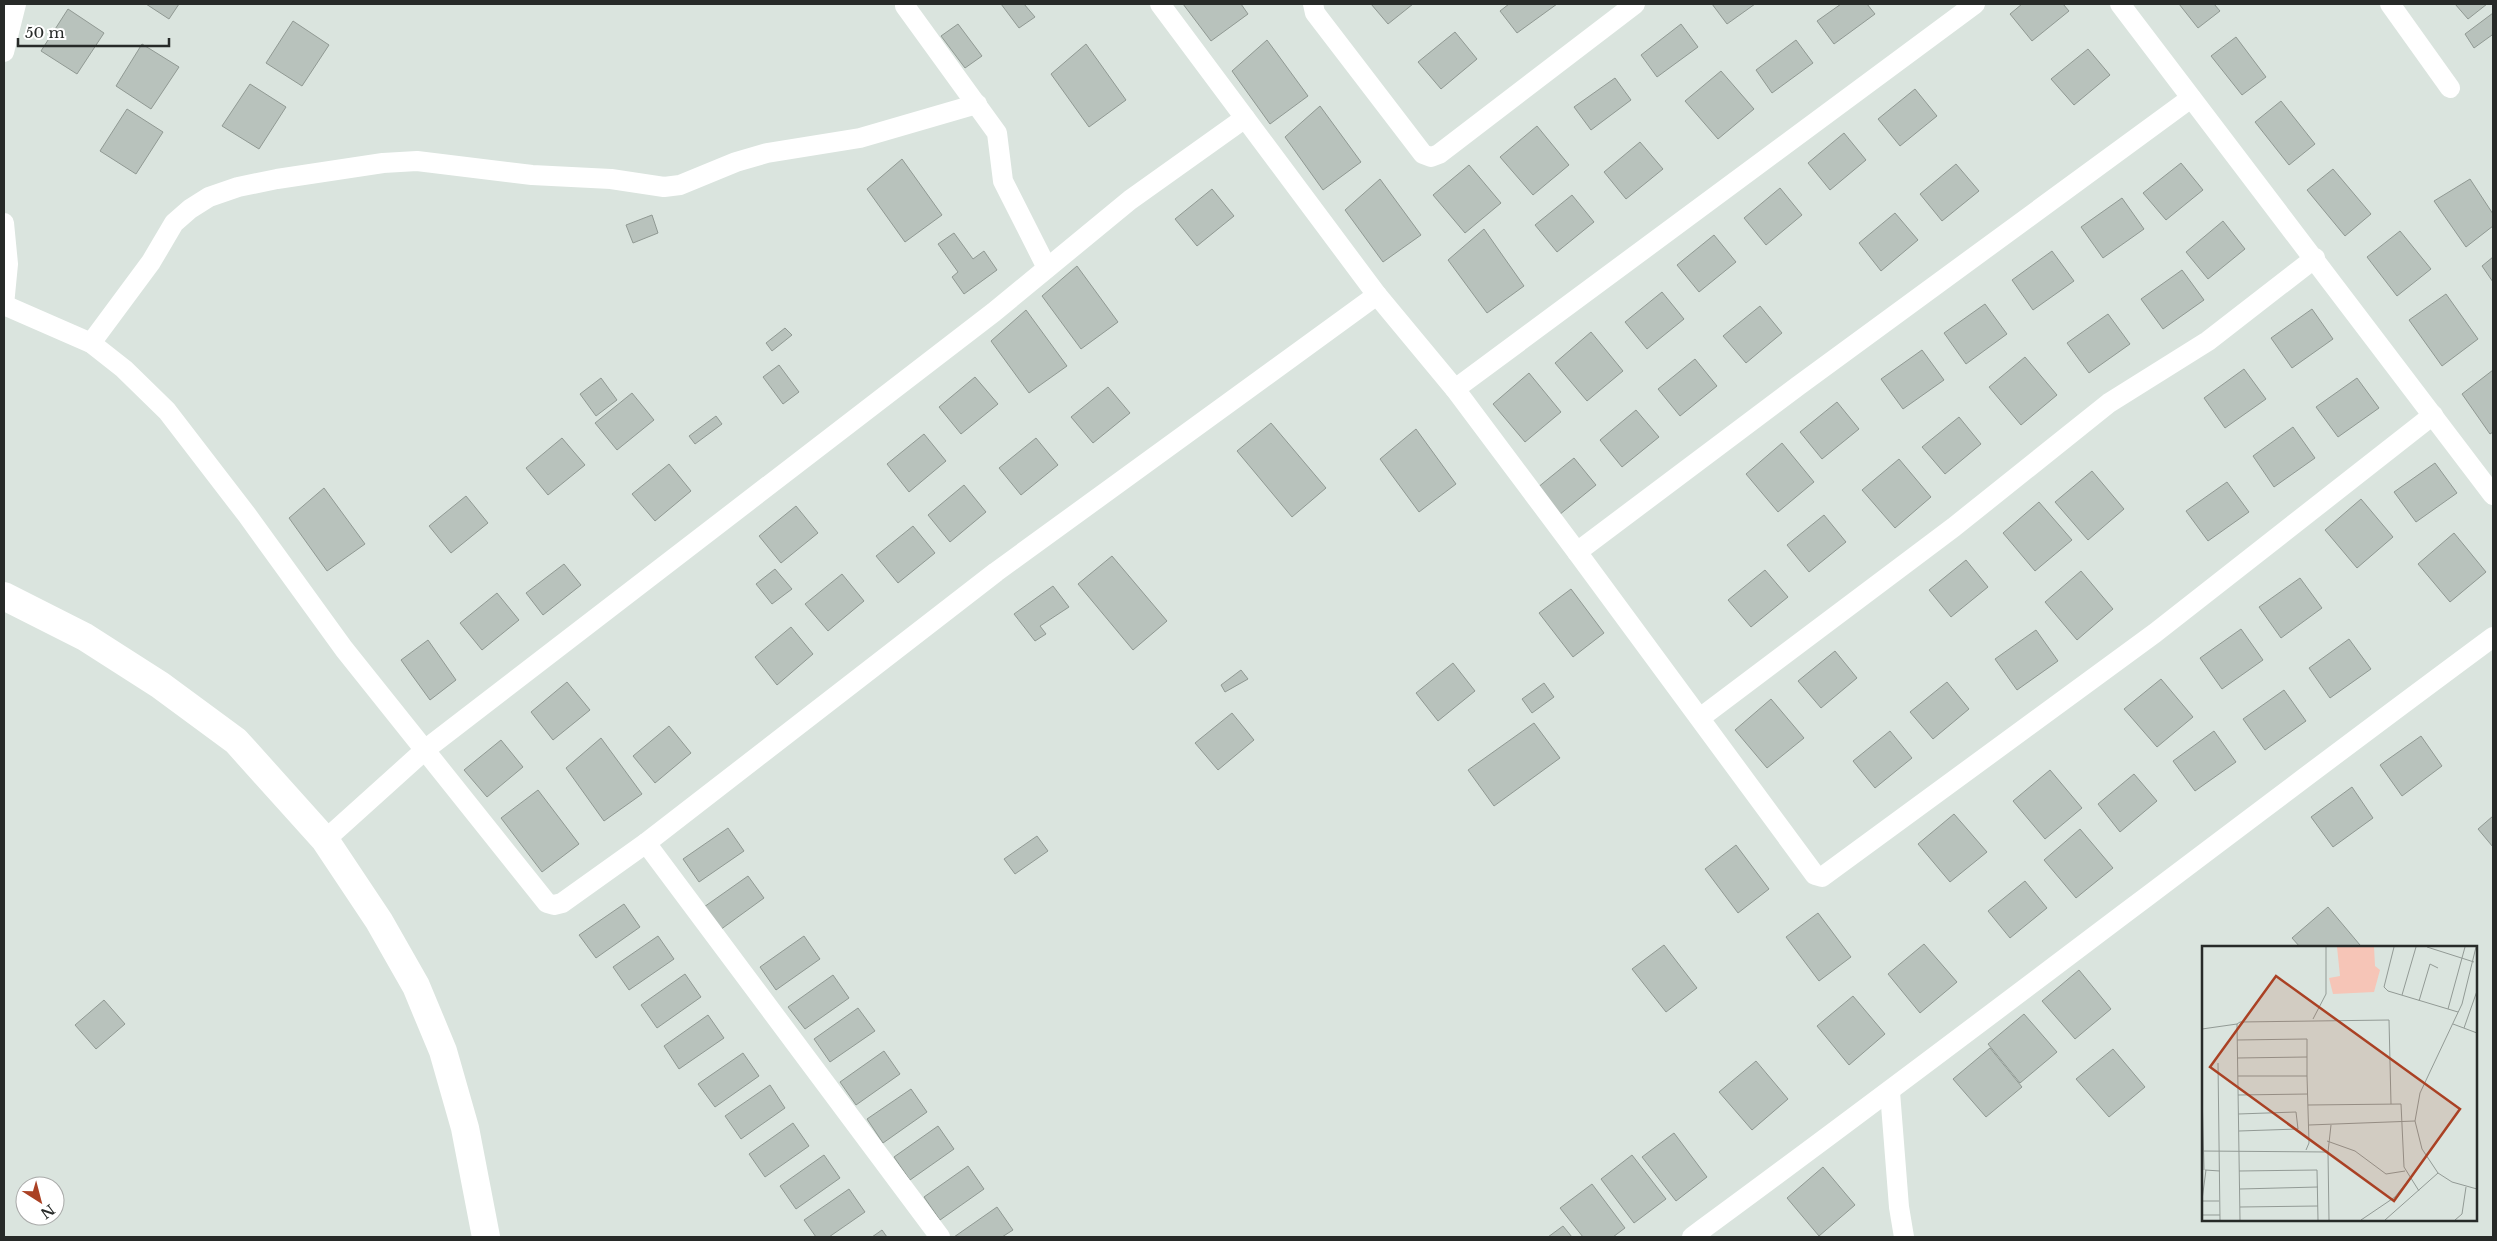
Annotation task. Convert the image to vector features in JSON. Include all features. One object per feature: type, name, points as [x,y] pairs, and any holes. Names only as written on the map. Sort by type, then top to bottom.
[{"type":"street","points":[[4,52],[16,4]]},
{"type":"street","points":[[1160,4],[1377,295],[1455,389],[1815,875],[1822,877],[2155,633],[2432,415]]},
{"type":"street","points":[[1313,4],[1315,13],[1423,154],[1430,157],[1439,154],[1634,4]]},
{"type":"street","points":[[1455,389],[1976,4]]},
{"type":"street","points":[[2120,4],[2315,258],[2493,495]]},
{"type":"street","points":[[2390,4],[2450,88]]},
{"type":"street","points":[[906,5],[997,133],[1003,181],[1048,268]]},
{"type":"street","points":[[1576,552],[1798,386],[2191,98]]},
{"type":"street","points":[[91,343],[151,262],[174,224],[190,208],[210,197],[238,187],[277,179],[383,163],[417,161],[532,175],[612,179],[664,187],[680,185],[736,162],[767,153],[860,138],[977,104]]},
{"type":"street","points":[[325,840],[426,749],[994,312],[1130,200],[1245,118]]},
{"type":"street","points":[[4,223],[8,264],[4,305],[91,343],[124,369],[167,411],[247,515],[344,649],[547,902],[554,905],[562,903],[646,842],[996,572],[1377,295]]},
{"type":"street","points":[[1700,718],[1925,550],[2109,403],[2208,341],[2315,258]]},
{"type":"street","points":[[4,596],[102,648],[160,685],[236,741],[325,840],[379,921],[416,986],[443,1051],[465,1128],[486,1237]]},
{"type":"street","points":[[1692,1237],[1890,1092],[2273,800],[2493,637]]},
{"type":"street","points":[[646,842],[940,1237]]},
{"type":"street","points":[[1890,1092],[1898,1207],[1904,1237]]},
{"type":"building","points":[[146,4],[179,4],[169,19]]},
{"type":"building","points":[[1001,4],[1024,4],[1035,17],[1019,28]]},
{"type":"building","points":[[1183,4],[1241,4],[1248,14],[1211,41]]},
{"type":"building","points":[[1371,4],[1413,4],[1388,24]]},
{"type":"building","points":[[1509,4],[1557,4],[1517,33],[1500,11]]},
{"type":"building","points":[[1712,4],[1755,4],[1727,24]]},
{"type":"building","points":[[1841,4],[1867,4],[1875,14],[1834,44],[1817,21]]},
{"type":"building","points":[[2022,4],[2063,4],[2069,11],[2032,41],[2010,14]]},
{"type":"building","points":[[2179,4],[2214,4],[2220,11],[2198,28]]},
{"type":"building","points":[[2455,4],[2487,4],[2468,19]]},
{"type":"building","points":[[68,9],[104,33],[77,74],[41,51]]},
{"type":"building","points":[[2493,13],[2493,37],[2492,35],[2474,48],[2465,34]]},
{"type":"building","points":[[293,21],[329,45],[302,86],[266,63]]},
{"type":"building","points":[[958,24],[982,56],[965,68],[941,36]]},
{"type":"building","points":[[1681,24],[1698,47],[1657,77],[1641,55]]},
{"type":"building","points":[[1455,32],[1477,59],[1441,89],[1418,62]]},
{"type":"building","points":[[2236,37],[2266,77],[2242,95],[2211,56]]},
{"type":"building","points":[[1267,40],[1308,96],[1270,124],[1232,71]]},
{"type":"building","points":[[1796,40],[1813,63],[1772,93],[1756,70]]},
{"type":"building","points":[[142,44],[179,67],[151,109],[116,86]]},
{"type":"building","points":[[1086,44],[1126,100],[1089,127],[1051,74]]},
{"type":"building","points":[[2088,49],[2110,75],[2074,105],[2051,79]]},
{"type":"building","points":[[1721,71],[1754,109],[1718,139],[1685,101]]},
{"type":"building","points":[[1615,78],[1631,100],[1591,130],[1574,107]]},
{"type":"building","points":[[250,84],[286,107],[259,149],[222,126]]},
{"type":"building","points":[[1915,89],[1937,116],[1900,146],[1878,119]]},
{"type":"building","points":[[2281,101],[2315,144],[2289,165],[2255,122]]},
{"type":"building","points":[[1320,106],[1361,162],[1323,190],[1285,137]]},
{"type":"building","points":[[127,109],[163,132],[136,174],[100,151]]},
{"type":"building","points":[[1537,126],[1569,165],[1533,195],[1500,157]]},
{"type":"building","points":[[1844,133],[1866,160],[1830,190],[1808,163]]},
{"type":"building","points":[[1640,142],[1663,169],[1626,199],[1604,172]]},
{"type":"building","points":[[902,159],[942,215],[905,242],[867,189]]},
{"type":"building","points":[[2181,163],[2203,190],[2166,220],[2143,193]]},
{"type":"building","points":[[1956,164],[1979,191],[1942,221],[1920,194]]},
{"type":"building","points":[[1469,165],[1501,203],[1465,233],[1433,195]]},
{"type":"building","points":[[2333,169],[2371,214],[2345,236],[2307,190]]},
{"type":"building","points":[[1380,179],[1421,235],[1383,262],[1345,210]]},
{"type":"building","points":[[2470,179],[2493,214],[2493,226],[2466,247],[2434,201]]},
{"type":"building","points":[[1780,188],[1802,215],[1766,245],[1744,218]]},
{"type":"building","points":[[1212,189],[1234,216],[1197,246],[1175,219]]},
{"type":"building","points":[[1572,195],[1594,222],[1557,252],[1535,225]]},
{"type":"building","points":[[2122,198],[2144,229],[2103,258],[2081,227]]},
{"type":"building","points":[[1895,213],[1918,240],[1881,271],[1859,243]]},
{"type":"building","points":[[652,215],[658,233],[633,243],[626,225]]},
{"type":"building","points":[[2223,221],[2245,249],[2208,279],[2186,252]]},
{"type":"building","points":[[1484,229],[1524,286],[1487,313],[1448,260]]},
{"type":"building","points":[[2400,231],[2431,269],[2397,296],[2367,257]]},
{"type":"building","points":[[954,233],[973,259],[984,251],[997,270],[964,294],[952,277],[958,272],[938,244]]},
{"type":"building","points":[[1714,235],[1736,262],[1699,292],[1677,265]]},
{"type":"building","points":[[2052,251],[2074,281],[2033,310],[2012,280]]},
{"type":"building","points":[[2493,257],[2493,282],[2482,266]]},
{"type":"building","points":[[1077,266],[1118,322],[1081,349],[1042,296]]},
{"type":"building","points":[[2182,270],[2204,300],[2163,329],[2141,299]]},
{"type":"building","points":[[1662,292],[1684,319],[1647,349],[1625,322]]},
{"type":"building","points":[[2446,294],[2478,339],[2442,366],[2409,320]]},
{"type":"building","points":[[1985,304],[2007,334],[1966,364],[1944,333]]},
{"type":"building","points":[[1760,306],[1782,333],[1746,363],[1723,336]]},
{"type":"building","points":[[2312,309],[2333,339],[2292,368],[2271,338]]},
{"type":"building","points":[[1026,310],[1067,366],[1029,393],[991,341]]},
{"type":"building","points":[[2108,314],[2130,344],[2089,373],[2067,343]]},
{"type":"building","points":[[785,328],[792,335],[772,351],[766,343]]},
{"type":"building","points":[[1591,332],[1623,371],[1587,401],[1555,363]]},
{"type":"building","points":[[1922,350],[1944,380],[1903,409],[1881,379]]},
{"type":"building","points":[[2025,357],[2057,395],[2021,425],[1989,387]]},
{"type":"building","points":[[1695,359],[1717,386],[1680,416],[1658,389]]},
{"type":"building","points":[[779,365],[799,392],[783,404],[763,377]]},
{"type":"building","points":[[2244,369],[2266,399],[2225,428],[2204,398]]},
{"type":"building","points":[[2493,370],[2493,432],[2490,434],[2462,394]]},
{"type":"building","points":[[1529,373],[1561,412],[1525,442],[1493,404]]},
{"type":"building","points":[[975,377],[998,404],[961,434],[939,407]]},
{"type":"building","points":[[601,378],[617,400],[596,416],[580,394]]},
{"type":"building","points":[[2357,378],[2379,408],[2338,437],[2316,407]]},
{"type":"building","points":[[1108,387],[1130,413],[1093,443],[1071,417]]},
{"type":"building","points":[[632,393],[654,420],[617,450],[595,423]]},
{"type":"building","points":[[1837,402],[1859,429],[1822,459],[1800,432]]},
{"type":"building","points":[[1636,410],[1659,437],[1622,467],[1600,440]]},
{"type":"building","points":[[716,416],[722,424],[695,444],[689,436]]},
{"type":"building","points":[[1959,417],[1981,444],[1945,474],[1922,447]]},
{"type":"building","points":[[1271,423],[1326,488],[1292,517],[1237,451]]},
{"type":"building","points":[[2293,427],[2315,458],[2274,487],[2253,456]]},
{"type":"building","points":[[1416,429],[1456,484],[1419,512],[1380,459]]},
{"type":"building","points":[[924,434],[946,461],[909,492],[887,464]]},
{"type":"building","points":[[562,438],[585,465],[548,495],[526,468]]},
{"type":"building","points":[[1036,438],[1058,465],[1021,495],[999,468]]},
{"type":"building","points":[[1782,443],[1814,482],[1778,512],[1746,474]]},
{"type":"building","points":[[1574,458],[1596,485],[1559,515],[1537,488]]},
{"type":"building","points":[[1899,459],[1931,497],[1895,528],[1862,490]]},
{"type":"building","points":[[2435,463],[2457,493],[2416,522],[2394,492]]},
{"type":"building","points":[[669,464],[691,491],[655,521],[632,494]]},
{"type":"building","points":[[2092,471],[2124,509],[2088,540],[2055,502]]},
{"type":"building","points":[[2227,482],[2249,512],[2208,541],[2186,511]]},
{"type":"building","points":[[964,485],[986,512],[950,542],[928,515]]},
{"type":"building","points":[[324,488],[365,544],[327,571],[289,518]]},
{"type":"building","points":[[466,496],[488,523],[451,553],[429,526]]},
{"type":"building","points":[[2361,499],[2393,537],[2357,568],[2325,530]]},
{"type":"building","points":[[2039,502],[2072,540],[2035,571],[2003,533]]},
{"type":"building","points":[[796,506],[818,533],[781,563],[759,536]]},
{"type":"building","points":[[1824,515],[1846,542],[1809,572],[1787,545]]},
{"type":"building","points":[[913,526],[935,553],[898,583],[876,556]]},
{"type":"building","points":[[2454,533],[2486,572],[2450,602],[2418,564]]},
{"type":"building","points":[[1112,556],[1167,621],[1133,650],[1078,584]]},
{"type":"building","points":[[1966,560],[1988,587],[1951,617],[1929,590]]},
{"type":"building","points":[[564,564],[581,585],[543,615],[526,593]]},
{"type":"building","points":[[775,569],[792,589],[772,604],[756,584]]},
{"type":"building","points":[[1765,570],[1788,597],[1751,627],[1728,600]]},
{"type":"building","points":[[2081,571],[2113,609],[2077,640],[2045,602]]},
{"type":"building","points":[[842,574],[864,601],[828,631],[805,604]]},
{"type":"building","points":[[2300,578],[2322,608],[2281,638],[2259,607]]},
{"type":"building","points":[[1053,586],[1069,607],[1040,626],[1046,634],[1035,641],[1014,614]]},
{"type":"building","points":[[1571,589],[1604,633],[1573,657],[1539,613]]},
{"type":"building","points":[[497,593],[519,620],[482,650],[460,623]]},
{"type":"building","points":[[791,627],[813,654],[777,685],[755,657]]},
{"type":"building","points":[[2241,629],[2263,660],[2222,689],[2200,658]]},
{"type":"building","points":[[2036,630],[2058,661],[2017,690],[1995,659]]},
{"type":"building","points":[[2349,639],[2371,669],[2330,698],[2309,668]]},
{"type":"building","points":[[428,640],[456,680],[430,700],[401,660]]},
{"type":"building","points":[[1835,651],[1857,678],[1821,708],[1798,681]]},
{"type":"building","points":[[1453,663],[1475,691],[1438,721],[1416,693]]},
{"type":"building","points":[[1241,670],[1248,679],[1225,692],[1221,685]]},
{"type":"building","points":[[2161,679],[2193,717],[2157,747],[2124,709]]},
{"type":"building","points":[[567,682],[590,710],[553,740],[531,712]]},
{"type":"building","points":[[1947,682],[1969,709],[1933,739],[1910,712]]},
{"type":"building","points":[[1544,683],[1554,697],[1532,713],[1522,699]]},
{"type":"building","points":[[2284,690],[2306,721],[2265,750],[2243,719]]},
{"type":"building","points":[[1771,699],[1804,738],[1767,768],[1735,730]]},
{"type":"building","points":[[1232,713],[1254,740],[1218,770],[1195,743]]},
{"type":"building","points":[[1534,723],[1560,758],[1494,806],[1468,770]]},
{"type":"building","points":[[669,726],[691,753],[655,783],[633,756]]},
{"type":"building","points":[[1890,731],[1912,758],[1875,788],[1853,761]]},
{"type":"building","points":[[2214,731],[2236,762],[2195,791],[2173,761]]},
{"type":"building","points":[[2421,736],[2442,766],[2402,796],[2380,765]]},
{"type":"building","points":[[601,738],[642,794],[604,821],[566,768]]},
{"type":"building","points":[[501,740],[523,767],[487,797],[464,770]]},
{"type":"building","points":[[2050,770],[2082,808],[2045,839],[2013,801]]},
{"type":"building","points":[[2134,774],[2157,801],[2120,832],[2098,804]]},
{"type":"building","points":[[2352,787],[2373,818],[2333,847],[2311,817]]},
{"type":"building","points":[[538,790],[579,844],[542,872],[501,818]]},
{"type":"building","points":[[1954,814],[1987,852],[1950,882],[1918,844]]},
{"type":"building","points":[[2493,816],[2493,847],[2478,829]]},
{"type":"building","points":[[728,828],[744,851],[699,882],[683,859]]},
{"type":"building","points":[[2080,829],[2113,868],[2076,898],[2044,860]]},
{"type":"building","points":[[1037,836],[1048,851],[1015,874],[1004,859]]},
{"type":"building","points":[[1736,845],[1769,889],[1738,913],[1705,869]]},
{"type":"building","points":[[748,876],[764,898],[720,930],[704,907]]},
{"type":"building","points":[[2025,881],[2047,908],[2010,938],[1988,911]]},
{"type":"building","points":[[624,904],[640,927],[596,958],[579,935]]},
{"type":"building","points":[[2328,907],[2360,945],[2299,946],[2292,938]]},
{"type":"building","points":[[1818,913],[1851,957],[1819,981],[1786,937]]},
{"type":"building","points":[[658,936],[674,959],[629,990],[613,967]]},
{"type":"building","points":[[804,936],[820,959],[776,990],[760,967]]},
{"type":"building","points":[[1924,944],[1957,982],[1920,1013],[1888,974]]},
{"type":"building","points":[[1664,945],[1697,988],[1666,1012],[1632,969]]},
{"type":"building","points":[[2079,970],[2111,1009],[2075,1039],[2042,1001]]},
{"type":"building","points":[[685,974],[701,997],[657,1028],[641,1005]]},
{"type":"building","points":[[833,975],[849,998],[805,1029],[788,1007]]},
{"type":"building","points":[[1853,996],[1885,1034],[1849,1065],[1817,1026]]},
{"type":"building","points":[[104,1000],[125,1024],[96,1049],[75,1025]]},
{"type":"building","points":[[858,1008],[875,1031],[830,1062],[814,1039]]},
{"type":"building","points":[[2024,1014],[2057,1052],[2020,1083],[1988,1044]]},
{"type":"building","points":[[708,1015],[724,1038],[679,1069],[664,1046]]},
{"type":"building","points":[[1990,1048],[2022,1087],[1986,1117],[1953,1079]]},
{"type":"building","points":[[2113,1049],[2145,1087],[2109,1117],[2076,1079]]},
{"type":"building","points":[[884,1051],[900,1074],[856,1105],[840,1082]]},
{"type":"building","points":[[743,1053],[759,1076],[715,1107],[698,1084]]},
{"type":"building","points":[[1756,1061],[1788,1099],[1752,1130],[1719,1092]]},
{"type":"building","points":[[770,1085],[785,1108],[741,1139],[725,1116]]},
{"type":"building","points":[[911,1089],[927,1112],[883,1143],[867,1119]]},
{"type":"building","points":[[793,1123],[809,1146],[765,1177],[749,1154]]},
{"type":"building","points":[[938,1126],[954,1149],[910,1180],[894,1157]]},
{"type":"building","points":[[1674,1133],[1707,1177],[1676,1201],[1642,1157]]},
{"type":"building","points":[[824,1155],[840,1178],[796,1209],[780,1186]]},
{"type":"building","points":[[1632,1155],[1666,1199],[1634,1223],[1601,1179]]},
{"type":"building","points":[[968,1166],[984,1189],[940,1220],[924,1197]]},
{"type":"building","points":[[1823,1167],[1855,1205],[1819,1236],[1787,1198]]},
{"type":"building","points":[[1592,1184],[1625,1228],[1613,1237],[1583,1237],[1560,1208]]},
{"type":"building","points":[[849,1189],[865,1212],[829,1237],[816,1237],[804,1220]]},
{"type":"building","points":[[997,1207],[1013,1230],[1002,1237],[954,1237]]},
{"type":"building","points":[[1563,1226],[1572,1237],[1548,1237]]},
{"type":"building","points":[[882,1230],[887,1237],[872,1237]]}]
